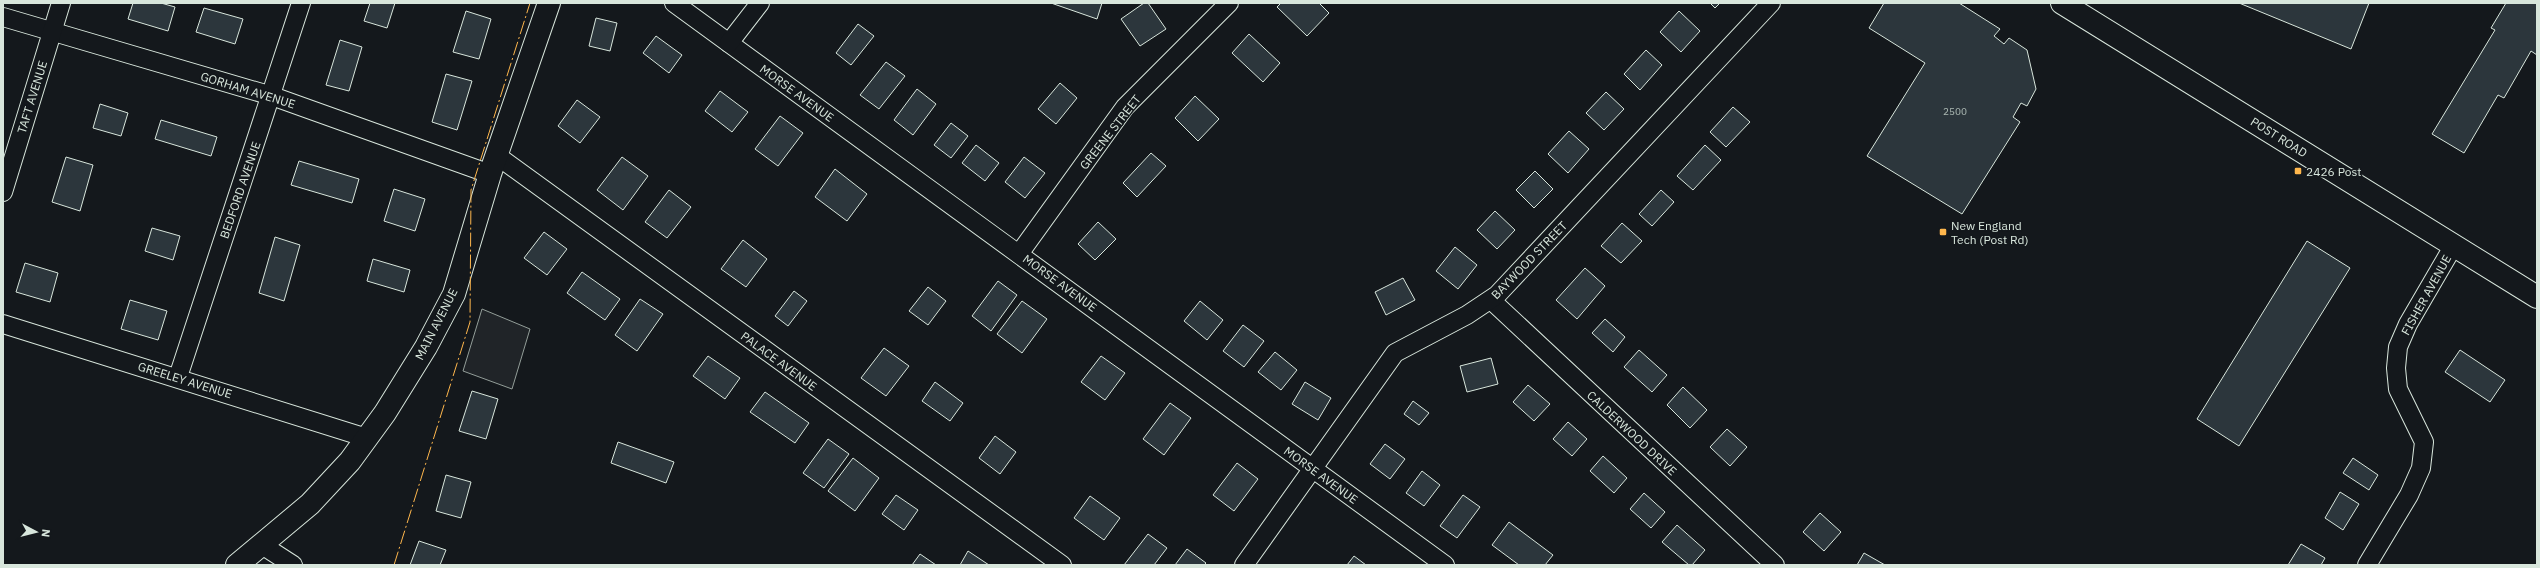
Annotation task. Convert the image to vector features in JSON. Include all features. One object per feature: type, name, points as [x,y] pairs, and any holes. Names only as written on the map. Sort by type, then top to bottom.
[{"type":"main road","name":"MAIN AVENUE","points":[[237,565],[262,546],[310,504],[350,461],[367,438],[426,347],[454,294],[493,164],[549,3]]},
{"type":"main road","name":"POST ROAD","points":[[2062,3],[2537,297]]},
{"type":"street","name":"TAFT AVENUE","points":[[3,192],[61,3]]},
{"type":"street","name":"BEDFORD AVENUE","points":[[178,377],[272,96],[301,3]]},
{"type":"street","name":"MORSE AVENUE","points":[[674,3],[1445,565]]},
{"type":"street","points":[[729,43],[760,3]]},
{"type":"street","name":"GREENE STREET","points":[[1019,254],[1125,107],[1227,3]]},
{"type":"street","name":"BAYWOOD STREET","points":[[1244,565],[1311,468],[1395,353],[1491,300],[1771,3]]},
{"type":"street","name":"GORHAM AVENUE","points":[[3,17],[272,96],[493,164]]},
{"type":"street","name":"PALACE AVENUE","points":[[493,164],[1062,565]]},
{"type":"street","name":"FISHER AVENUE","points":[[2367,565],[2409,495],[2422,461],[2424,442],[2398,389],[2396,368],[2398,347],[2408,324],[2454,245]]},
{"type":"street","name":"CALDERWOOD DRIVE","points":[[1491,300],[1775,565]]},
{"type":"street","name":"GREELEY AVENUE","points":[[3,324],[178,377],[367,438]]},
{"type":"street","points":[[262,546],[293,565]]},
{"type":"shaded area","points":[[482,309],[530,329],[512,389],[463,371]]},
{"type":"building","points":[[133,3],[161,3],[175,7],[168,31],[128,19]]},
{"type":"building","points":[[370,3],[395,3],[387,28],[364,21]]},
{"type":"building","points":[[1051,3],[1102,3],[1097,19]]},
{"type":"building","points":[[1144,3],[1148,3],[1166,29],[1140,46],[1121,19]]},
{"type":"building","points":[[1281,3],[1319,3],[1329,13],[1307,36],[1277,7]]},
{"type":"building","points":[[1710,3],[1720,3],[1715,8]]},
{"type":"building","points":[[1884,3],[1959,3],[2000,29],[1994,36],[2004,44],[2009,38],[2027,50],[2036,89],[2027,106],[2021,103],[2013,117],[2020,122],[1962,214],[1867,156],[1925,63],[1869,28]]},
{"type":"building","points":[[2239,3],[2369,3],[2351,49]]},
{"type":"building","points":[[2506,3],[2537,3],[2537,55],[2531,51],[2504,98],[2498,95],[2464,153],[2432,134],[2495,30],[2491,28]]},
{"type":"building","points":[[204,8],[243,19],[235,44],[196,32]]},
{"type":"building","points":[[466,11],[491,19],[479,59],[453,52]]},
{"type":"building","points":[[1679,11],[1700,31],[1681,52],[1660,32]]},
{"type":"building","points":[[596,18],[617,23],[610,51],[589,46]]},
{"type":"building","points":[[858,24],[874,36],[851,65],[836,53]]},
{"type":"building","points":[[1249,34],[1280,63],[1263,82],[1232,53]]},
{"type":"building","points":[[656,36],[682,55],[669,73],[643,53]]},
{"type":"building","points":[[340,40],[362,47],[349,91],[326,85]]},
{"type":"building","points":[[1646,50],[1662,65],[1640,90],[1624,74]]},
{"type":"building","points":[[886,62],[905,76],[879,109],[860,95]]},
{"type":"building","points":[[446,74],[472,81],[457,130],[432,122]]},
{"type":"building","points":[[1060,83],[1077,98],[1056,124],[1038,109]]},
{"type":"building","points":[[917,89],[936,104],[913,135],[894,120]]},
{"type":"building","points":[[720,91],[748,112],[732,132],[705,111]]},
{"type":"building","points":[[1606,92],[1624,109],[1604,130],[1586,113]]},
{"type":"building","points":[[1195,96],[1219,119],[1198,141],[1175,118]]},
{"type":"building","points":[[577,100],[600,117],[580,143],[558,126]]},
{"type":"building","points":[[100,104],[128,113],[121,136],[93,128]]},
{"type":"building","points":[[1733,107],[1750,122],[1726,147],[1710,132]]},
{"type":"building","points":[[780,116],[803,133],[778,166],[755,149]]},
{"type":"building","points":[[161,120],[217,137],[211,156],[155,139]]},
{"type":"building","points":[[951,123],[968,136],[951,158],[934,145]]},
{"type":"building","points":[[1569,131],[1589,149],[1568,173],[1548,154]]},
{"type":"building","points":[[976,145],[999,163],[985,181],[962,163]]},
{"type":"building","points":[[1705,145],[1721,160],[1693,190],[1677,176]]},
{"type":"building","points":[[1151,153],[1166,166],[1137,197],[1123,183]]},
{"type":"building","points":[[66,157],[93,165],[80,211],[52,202]]},
{"type":"building","points":[[622,157],[648,176],[623,210],[597,190]]},
{"type":"building","points":[[1024,157],[1045,173],[1025,198],[1005,182]]},
{"type":"building","points":[[299,161],[359,179],[352,203],[291,185]]},
{"type":"building","points":[[835,169],[867,194],[847,221],[815,197]]},
{"type":"building","points":[[1535,171],[1553,189],[1534,208],[1516,190]]},
{"type":"building","points":[[394,189],[425,199],[415,231],[384,221]]},
{"type":"building","points":[[669,190],[691,207],[667,238],[645,222]]},
{"type":"building","points":[[1661,190],[1674,202],[1652,226],[1639,214]]},
{"type":"building","points":[[1495,211],[1515,230],[1497,249],[1477,230]]},
{"type":"building","points":[[1098,222],[1116,239],[1095,260],[1078,244]]},
{"type":"building","points":[[1622,223],[1642,241],[1621,263],[1601,246]]},
{"type":"building","points":[[152,228],[180,236],[173,260],[145,251]]},
{"type":"building","points":[[544,232],[567,249],[547,275],[524,258]]},
{"type":"building","points":[[275,237],[300,245],[284,301],[259,293]]},
{"type":"building","points":[[743,240],[767,259],[746,287],[721,269]]},
{"type":"building","points":[[2307,241],[2350,268],[2239,446],[2197,419]]},
{"type":"building","points":[[1455,247],[1477,265],[1458,289],[1436,271]]},
{"type":"building","points":[[373,259],[410,270],[404,292],[367,281]]},
{"type":"building","points":[[25,263],[58,273],[50,302],[16,292]]},
{"type":"building","points":[[1585,268],[1605,286],[1577,319],[1556,300]]},
{"type":"building","points":[[582,272],[620,299],[605,320],[567,293]]},
{"type":"building","points":[[1403,278],[1415,300],[1386,315],[1375,292]]},
{"type":"building","points":[[998,281],[1017,295],[991,331],[972,316]]},
{"type":"building","points":[[928,287],[946,301],[928,325],[909,311]]},
{"type":"building","points":[[794,291],[807,301],[788,326],[775,316]]},
{"type":"building","points":[[640,299],[663,314],[637,351],[615,335]]},
{"type":"building","points":[[130,300],[167,311],[158,340],[121,329]]},
{"type":"building","points":[[1022,301],[1047,319],[1022,353],[997,334]]},
{"type":"building","points":[[1200,301],[1223,320],[1207,340],[1184,321]]},
{"type":"building","points":[[1605,319],[1625,337],[1613,352],[1592,333]]},
{"type":"building","points":[[1243,325],[1264,341],[1244,367],[1223,351]]},
{"type":"building","points":[[884,348],[909,366],[886,396],[861,378]]},
{"type":"building","points":[[1639,350],[1667,375],[1652,392],[1624,367]]},
{"type":"building","points":[[2460,350],[2505,380],[2490,402],[2445,372]]},
{"type":"building","points":[[1275,352],[1297,370],[1281,390],[1258,372]]},
{"type":"building","points":[[708,356],[740,378],[725,399],[693,376]]},
{"type":"building","points":[[1101,356],[1125,373],[1105,400],[1081,382]]},
{"type":"building","points":[[1491,358],[1498,384],[1467,392],[1460,366]]},
{"type":"building","points":[[935,382],[963,403],[950,421],[922,401]]},
{"type":"building","points":[[1305,382],[1331,398],[1318,420],[1292,404]]},
{"type":"building","points":[[1528,385],[1550,404],[1534,421],[1513,402]]},
{"type":"building","points":[[1683,387],[1707,410],[1690,428],[1667,405]]},
{"type":"building","points":[[472,391],[498,399],[486,439],[459,431]]},
{"type":"building","points":[[765,392],[809,423],[795,443],[750,412]]},
{"type":"building","points":[[1413,401],[1429,413],[1419,425],[1404,414]]},
{"type":"building","points":[[1170,403],[1191,418],[1164,455],[1143,439]]},
{"type":"building","points":[[1568,422],[1587,439],[1572,456],[1553,439]]},
{"type":"building","points":[[1727,429],[1747,447],[1730,466],[1710,447]]},
{"type":"building","points":[[995,436],[1016,452],[1000,474],[979,458]]},
{"type":"building","points":[[828,439],[849,454],[824,488],[803,473]]},
{"type":"building","points":[[618,442],[674,462],[666,483],[611,463]]},
{"type":"building","points":[[1385,444],[1405,459],[1390,479],[1370,464]]},
{"type":"building","points":[[1603,456],[1627,478],[1614,493],[1590,471]]},
{"type":"building","points":[[853,458],[879,478],[855,511],[828,491]]},
{"type":"building","points":[[2353,458],[2378,475],[2369,490],[2343,473]]},
{"type":"building","points":[[1237,463],[1258,479],[1234,511],[1213,495]]},
{"type":"building","points":[[1422,471],[1440,485],[1424,506],[1406,493]]},
{"type":"building","points":[[446,475],[471,482],[461,518],[436,511]]},
{"type":"building","points":[[2340,492],[2359,504],[2343,530],[2325,518]]},
{"type":"building","points":[[1644,493],[1665,512],[1651,528],[1630,509]]},
{"type":"building","points":[[896,495],[918,510],[904,530],[882,514]]},
{"type":"building","points":[[1463,495],[1480,507],[1457,538],[1440,526]]},
{"type":"building","points":[[1090,496],[1120,518],[1104,540],[1074,518]]},
{"type":"building","points":[[1820,513],[1841,532],[1824,551],[1803,532]]},
{"type":"building","points":[[1509,522],[1553,555],[1545,565],[1519,565],[1492,545]]},
{"type":"building","points":[[1677,525],[1705,550],[1692,565],[1689,565],[1662,542]]},
{"type":"building","points":[[1148,534],[1167,548],[1154,565],[1124,565]]},
{"type":"building","points":[[419,541],[446,550],[440,565],[410,565]]},
{"type":"building","points":[[2301,544],[2325,558],[2321,565],[2288,565]]},
{"type":"building","points":[[1187,549],[1206,563],[1204,565],[1175,565]]},
{"type":"building","points":[[968,551],[989,565],[960,565]]},
{"type":"building","points":[[1864,553],[1885,565],[1857,565]]},
{"type":"building","points":[[920,554],[936,565],[912,565]]},
{"type":"building","points":[[1354,556],[1366,565],[1347,565]]},
{"type":"power","points":[[394,565],[470,322],[471,190],[530,3]]},
{"type":"place","name":"2426 Post","points":[[2298,171]]},
{"type":"place","name":"New England Tech (Post Rd)","points":[[1943,232]]}]
